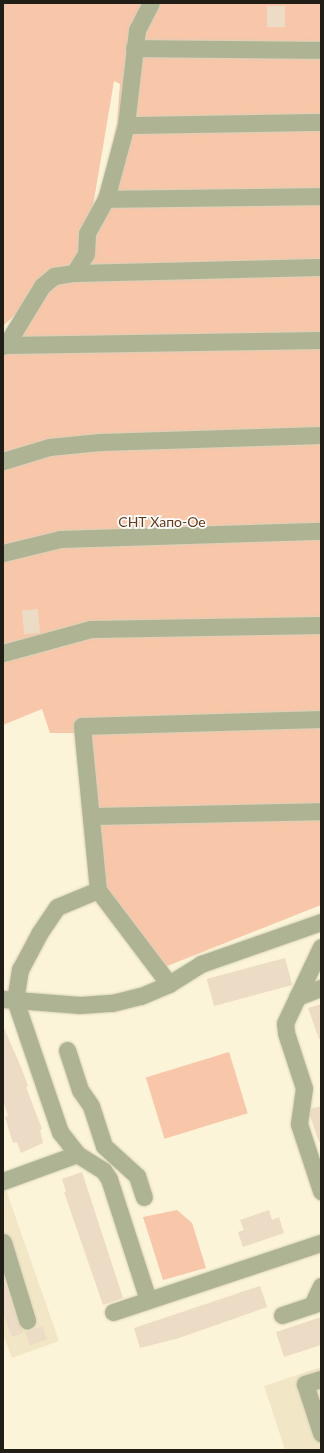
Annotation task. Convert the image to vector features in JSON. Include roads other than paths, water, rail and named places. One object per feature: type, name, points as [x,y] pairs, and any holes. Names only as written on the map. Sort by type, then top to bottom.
[{"type":"street","points":[[74,273],[86,254],[87,233],[106,199],[126,125],[137,30],[152,3]]},
{"type":"street","points":[[134,48],[321,50]]},
{"type":"street","points":[[126,125],[321,122]]},
{"type":"street","points":[[106,199],[321,196]]},
{"type":"street","points":[[5,346],[42,286],[54,276],[74,273],[321,267]]},
{"type":"street","points":[[5,346],[321,340]]},
{"type":"street","points":[[3,461],[49,447],[100,442],[321,435]]},
{"type":"street","points":[[3,553],[60,539],[321,531]]},
{"type":"street","points":[[3,653],[91,629],[321,625]]},
{"type":"street","points":[[169,984],[98,890],[82,726],[321,719]]},
{"type":"street","points":[[91,816],[321,811]]},
{"type":"street","points":[[98,890],[58,907],[39,934],[20,969],[9,1000],[60,1132],[77,1154],[103,1170],[109,1179],[148,1300]]},
{"type":"street","points":[[9,1000],[80,1006],[112,1003],[141,996],[169,984],[201,964],[321,922]]},
{"type":"street","points":[[321,947],[297,996],[286,1023],[286,1033],[304,1088],[299,1124],[321,1191]]},
{"type":"street","points":[[297,996],[321,988]]},
{"type":"street","points":[[67,1050],[80,1090],[91,1106],[104,1146],[137,1176],[144,1197]]},
{"type":"street","points":[[3,1181],[77,1154]]},
{"type":"street","points":[[103,1170],[115,1156]]},
{"type":"street","points":[[3,1242],[27,1320]]},
{"type":"street","points":[[113,1312],[321,1243]]},
{"type":"street","points":[[282,1315],[316,1304],[321,1286]]},
{"type":"street","points":[[321,1379],[305,1384],[321,1433]]},
{"type":"park label","name":"СНТ Хапо-Ое","points":[[162,522]]}]
